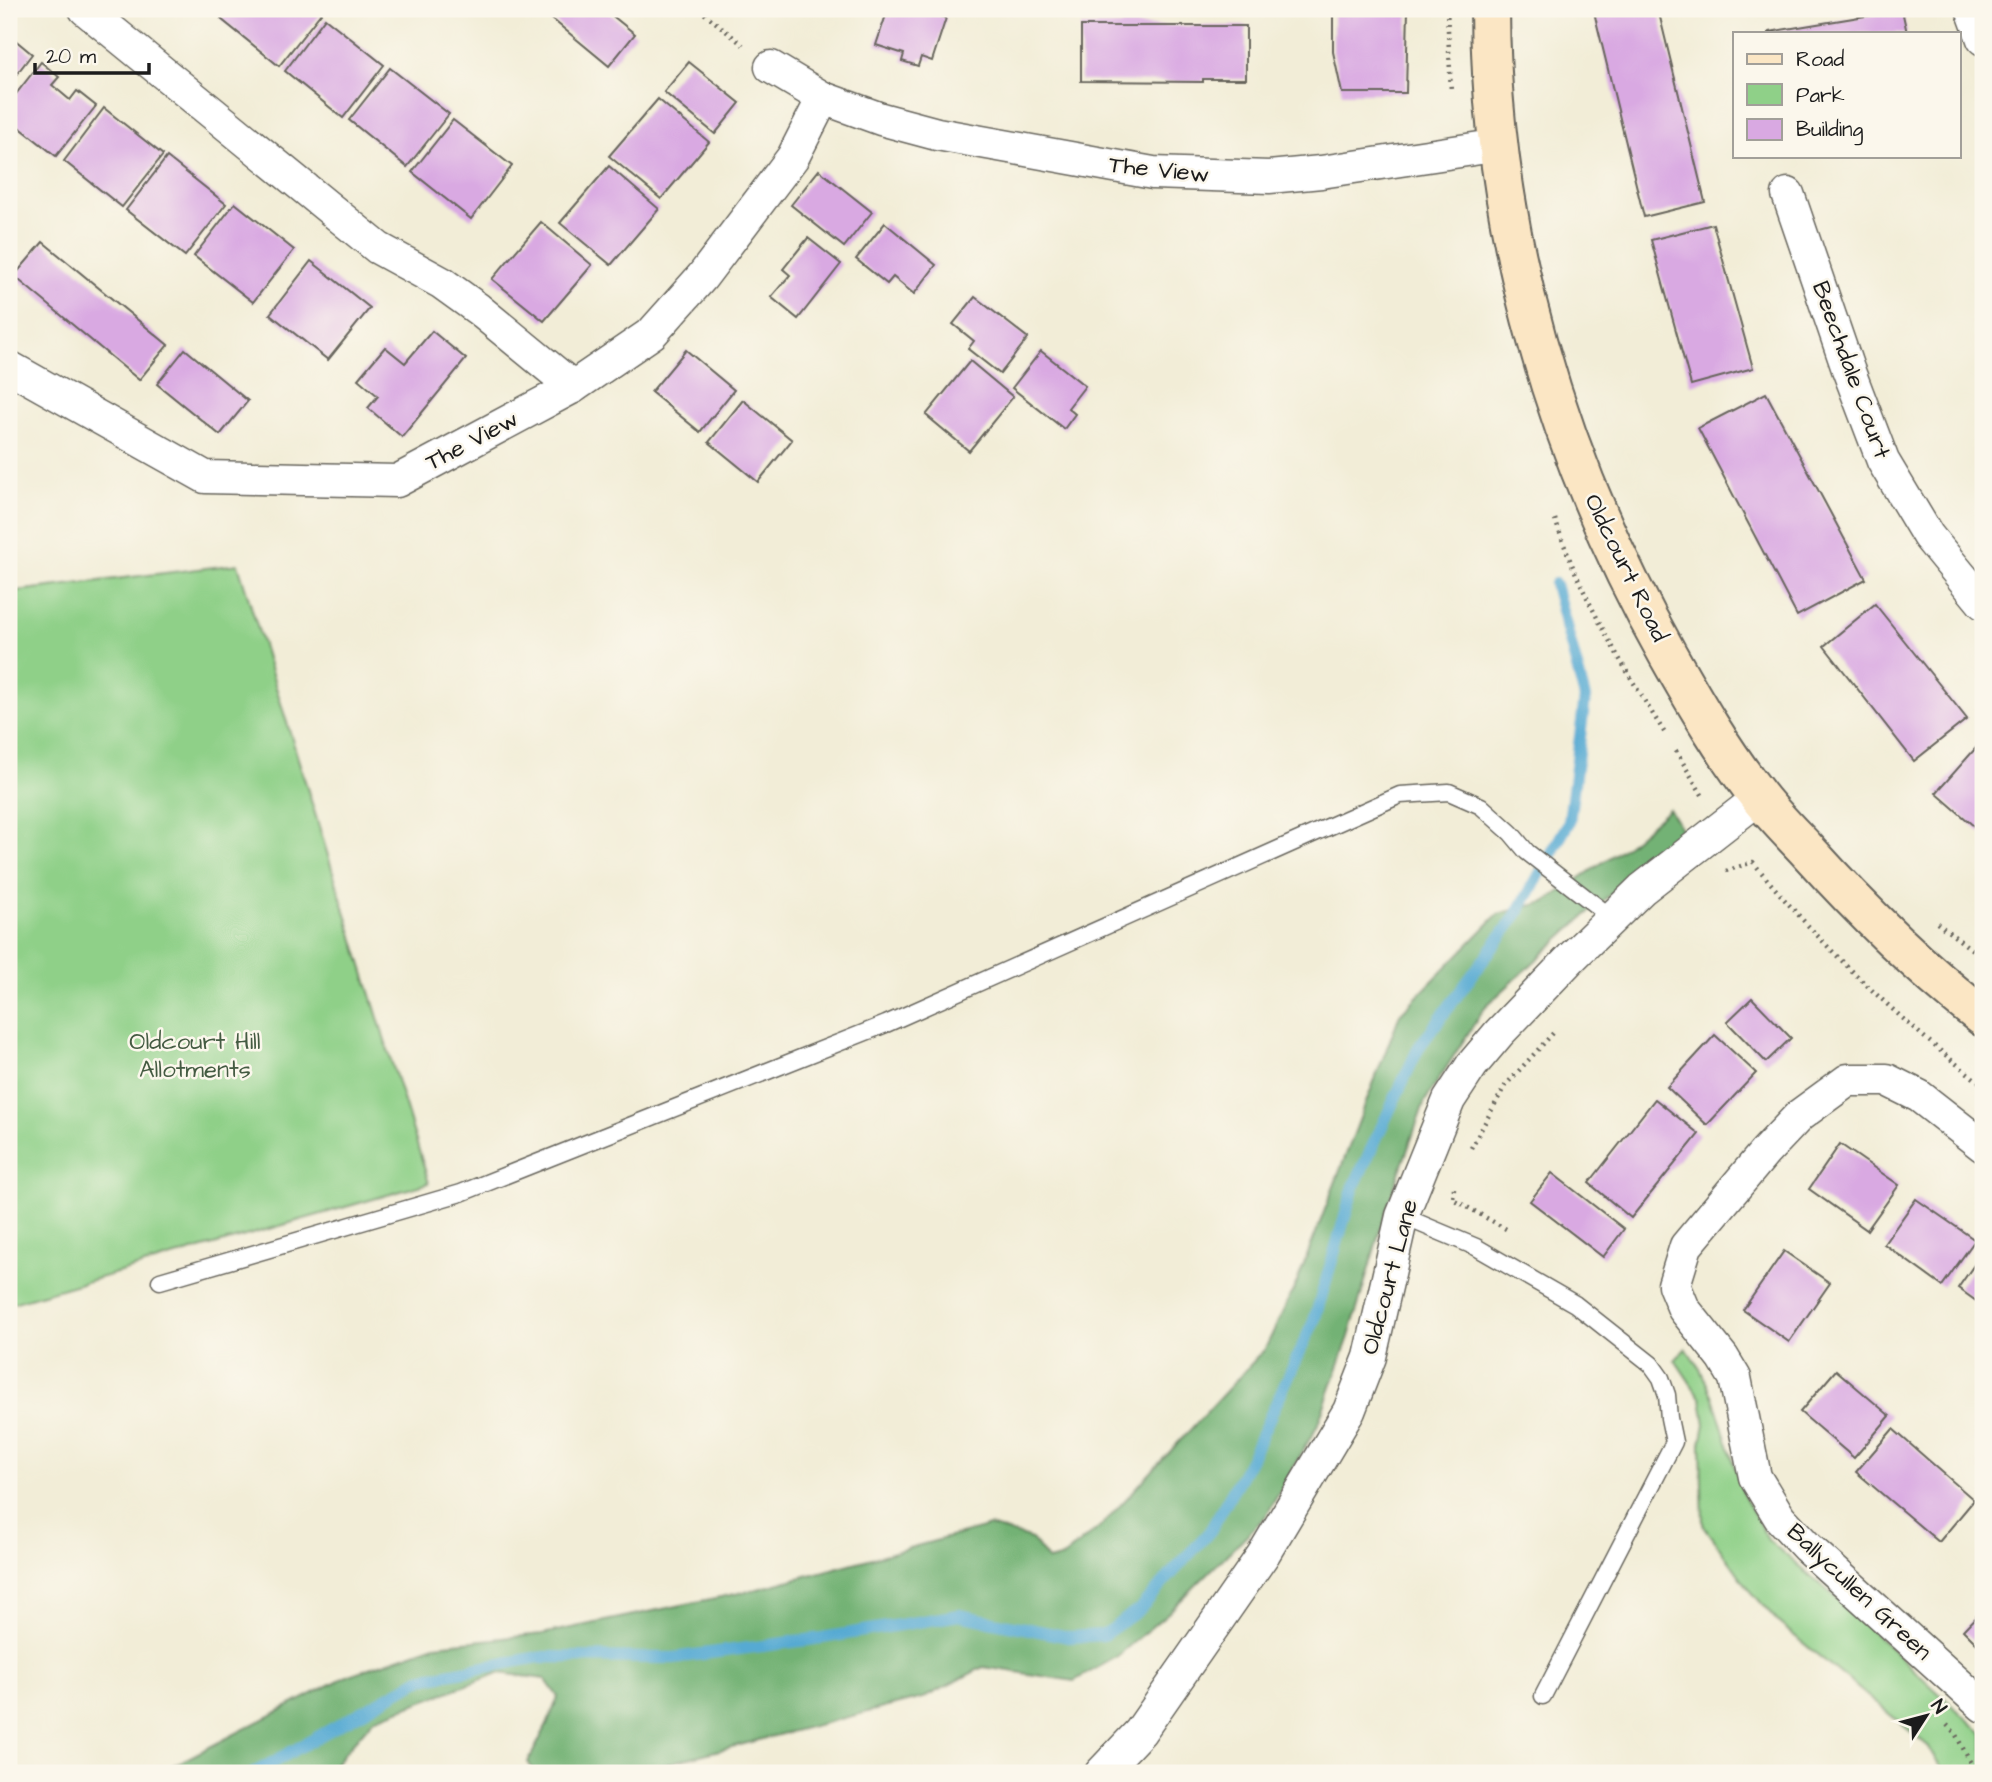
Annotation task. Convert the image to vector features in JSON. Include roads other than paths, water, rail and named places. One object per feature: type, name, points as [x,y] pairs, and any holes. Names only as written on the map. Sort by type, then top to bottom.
[{"type":"street","points":[[85,9],[378,248],[442,283],[573,387]]},
{"type":"street","name":"Oldcourt Road","points":[[1490,9],[1500,145],[1518,263],[1529,314],[1557,409],[1617,559],[1656,635],[1716,736],[1759,798],[1850,899],[1933,979],[1983,1017]]},
{"type":"street","points":[[1972,9],[1983,39]]},
{"type":"street","name":"The View","points":[[771,67],[824,98],[881,119],[937,134],[1153,173],[1269,177],[1321,172],[1500,145]]},
{"type":"street","name":"The View","points":[[9,367],[205,477],[397,481],[573,387],[652,332],[702,277],[793,157],[824,98]]},
{"type":"street","name":"Beechdale Court","points":[[1788,194],[1848,369],[1883,461],[1928,536],[1983,603]]},
{"type":"street","name":"Oldcourt Lane","points":[[1101,1773],[1140,1732],[1263,1555],[1349,1411],[1370,1357],[1402,1216],[1449,1100],[1472,1065],[1500,1032],[1612,918],[1678,859],[1759,798]]},
{"type":"street","name":"Ballycullen Green","points":[[1983,1146],[1919,1096],[1887,1080],[1848,1080],[1800,1115],[1765,1152],[1686,1246],[1674,1285],[1684,1309],[1723,1358],[1735,1378],[1755,1478],[1780,1518],[1807,1547],[1983,1706]]},
{"type":"lane","points":[[160,1282],[461,1193],[886,1024],[1400,795],[1449,792],[1481,806],[1511,833],[1527,852],[1612,918]]},
{"type":"lane","points":[[1402,1216],[1476,1247],[1575,1304],[1651,1364],[1661,1378],[1667,1395],[1674,1441],[1543,1696]]},
{"type":"waterway","points":[[254,1773],[420,1679],[539,1657],[673,1658],[822,1638],[959,1615],[1069,1637],[1103,1635],[1139,1610],[1210,1531],[1250,1460],[1314,1321],[1354,1186],[1419,1047],[1516,916],[1569,822],[1585,698],[1555,584]]},
{"type":"park label","name":"Oldcourt Hill Allotments","points":[[195,1056]]}]
